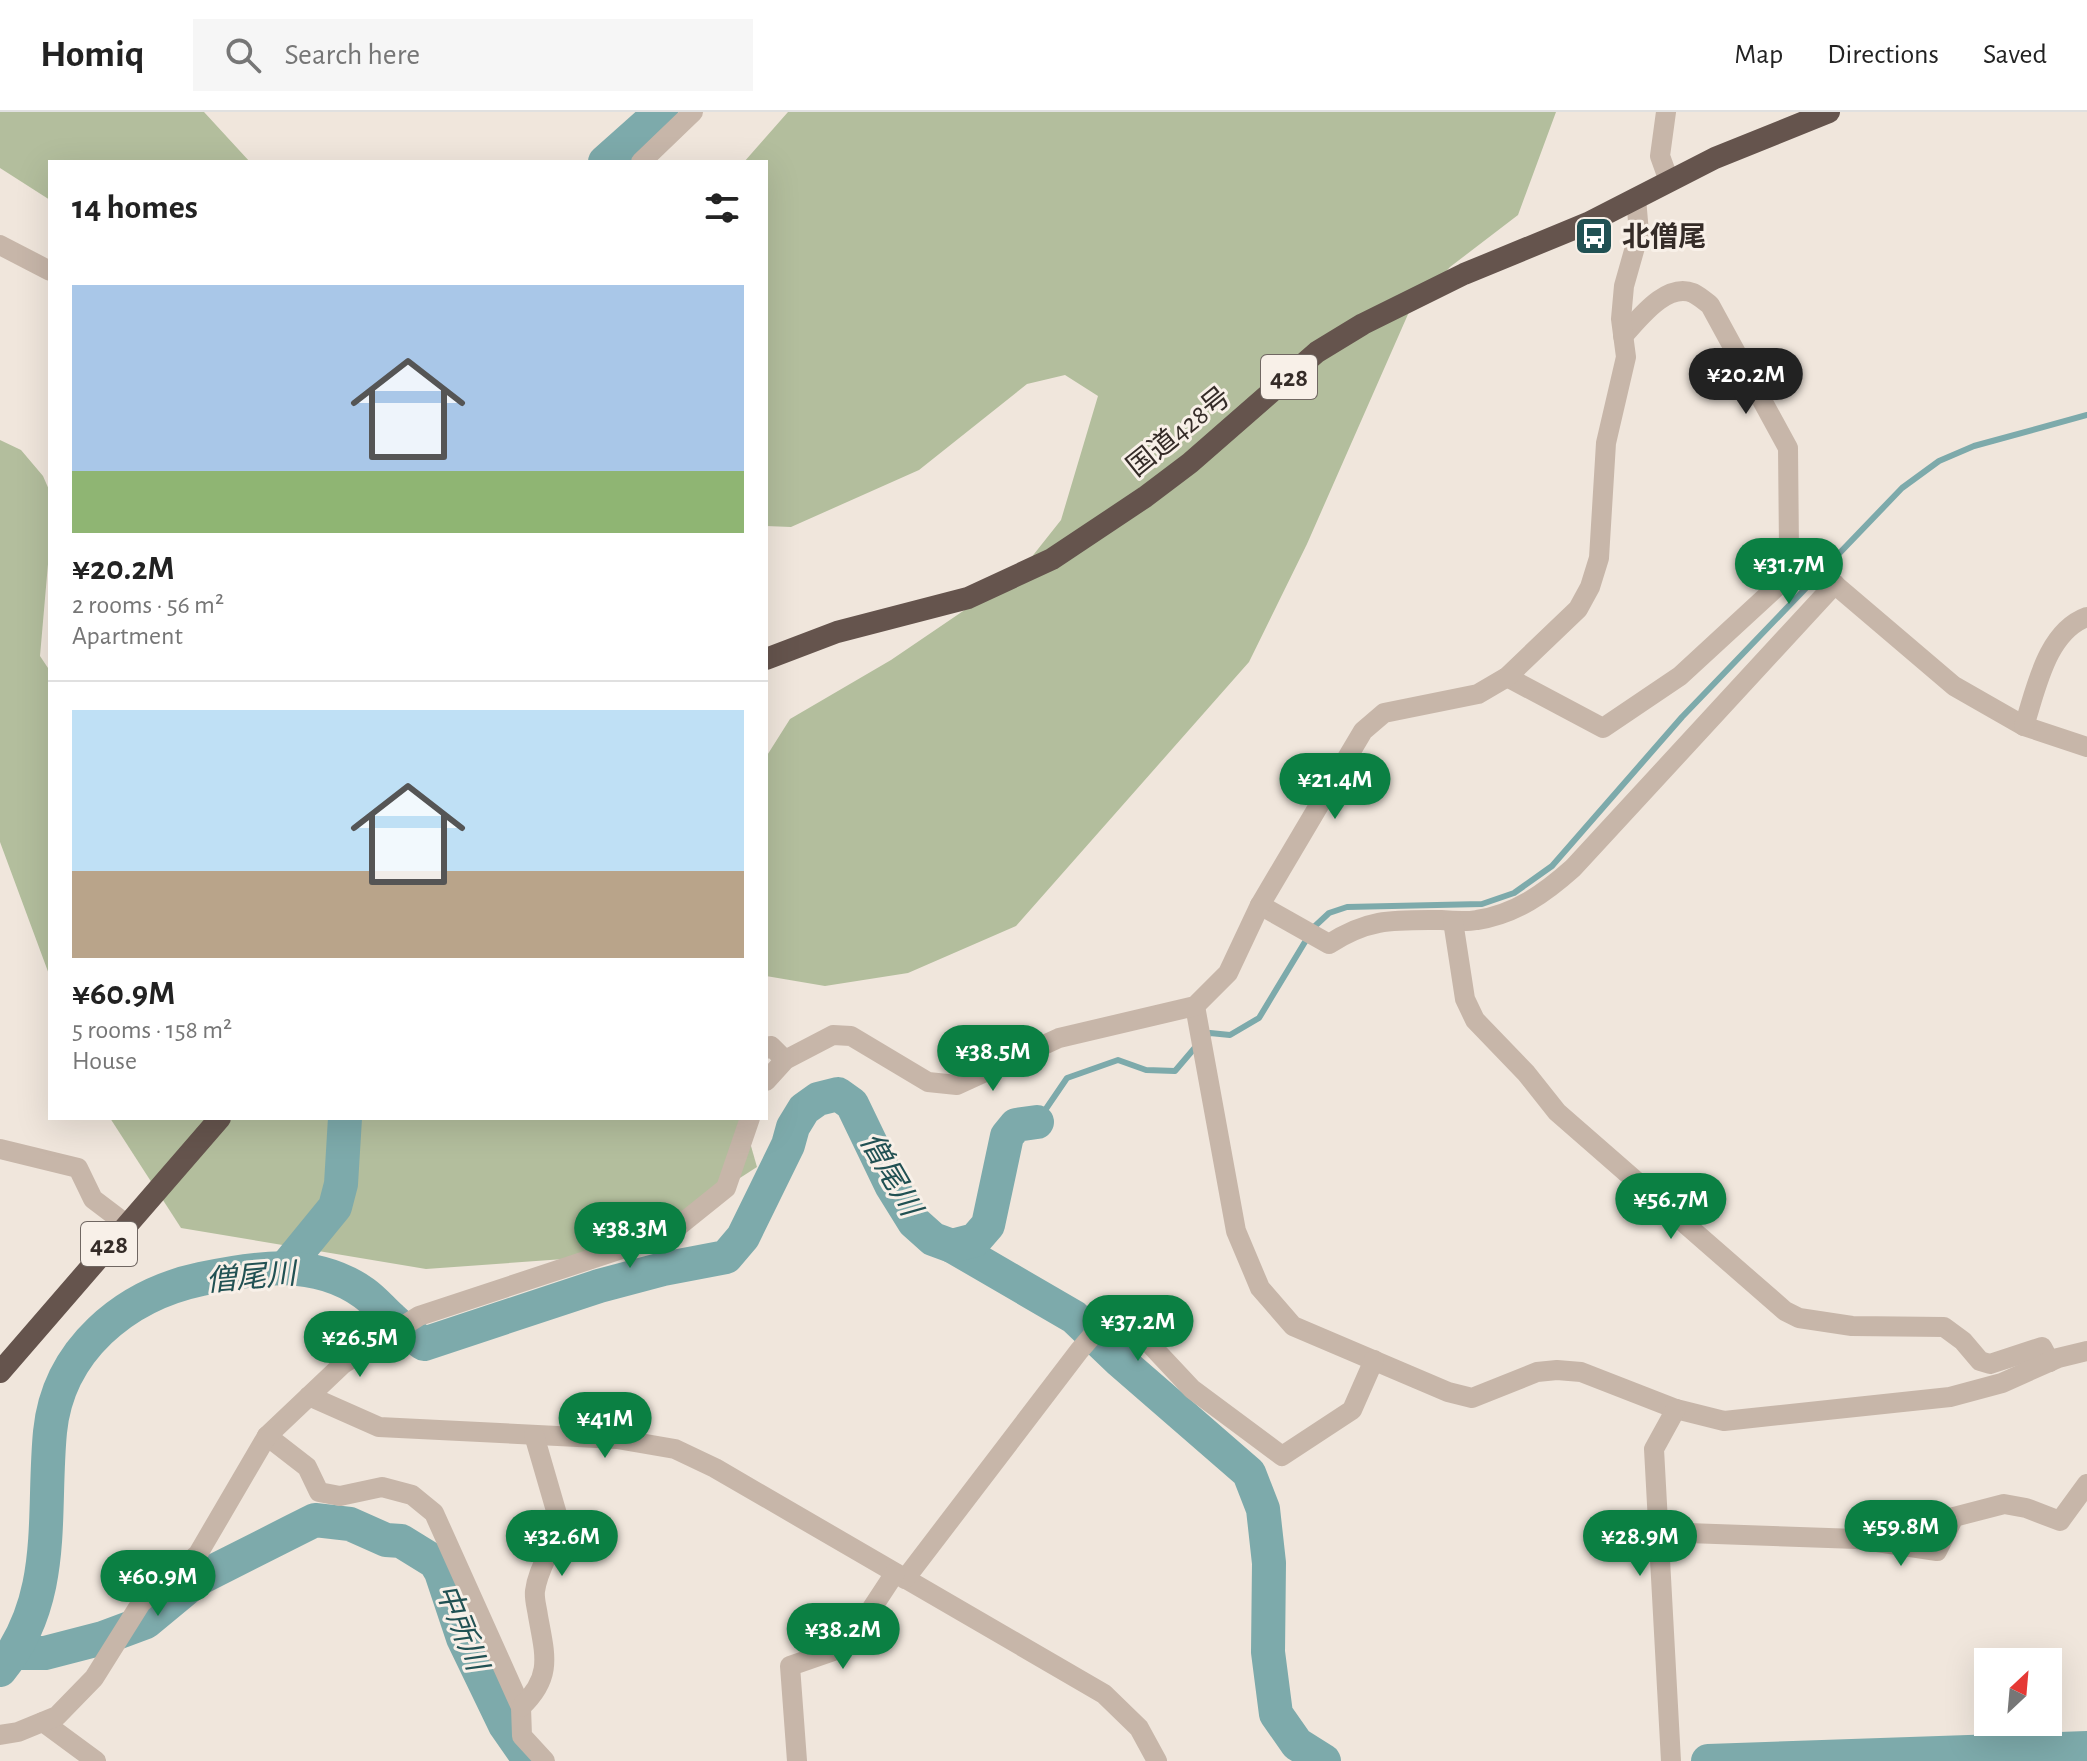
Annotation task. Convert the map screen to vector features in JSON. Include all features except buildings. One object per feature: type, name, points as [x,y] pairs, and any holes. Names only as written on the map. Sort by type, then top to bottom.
[{"type":"highway","name":"国道428号","points":[[768,658],[837,632],[968,598],[1052,559],[1190,463],[1317,352],[1363,324],[1464,274],[1588,223],[1762,137],[1829,112]]},
{"type":"highway","name":"428","points":[[0,1372],[218,1120]]},
{"type":"street","points":[[643,160],[693,112]]},
{"type":"street","points":[[1666,112],[1660,156],[1669,181]]},
{"type":"street","points":[[768,1079],[785,1060],[833,1035],[851,1036],[928,1082],[957,1085],[1059,1038],[1195,1006],[1228,973],[1260,905],[1363,731],[1384,713],[1478,694],[1507,677],[1578,609],[1590,587],[1599,558],[1606,443],[1626,357],[1621,319],[1624,286],[1639,233],[1636,198]]},
{"type":"street","points":[[0,245],[48,270]]},
{"type":"street","points":[[1623,336],[1657,302],[1678,291],[1693,293],[1710,305],[1788,448],[1789,549],[1835,584],[1954,686],[2024,726],[2087,747]]},
{"type":"street","points":[[1507,677],[1603,728],[1680,676],[1806,560]]},
{"type":"street","points":[[1260,905],[1329,944],[1353,928],[1381,921],[1477,920],[1518,908],[1548,890],[1688,746],[1718,709],[1835,584]]},
{"type":"street","points":[[2024,726],[2044,664],[2060,638],[2080,619],[2087,617]]},
{"type":"street","points":[[1453,921],[1465,999],[1475,1020],[1526,1073],[1557,1112],[1785,1311],[1799,1318],[1852,1326],[1944,1327],[1963,1341],[1980,1361],[1990,1364],[2042,1347],[2050,1362]]},
{"type":"street","points":[[1195,1006],[1236,1231],[1260,1288],[1293,1326],[1448,1392],[1472,1398],[1537,1372],[1581,1372],[1676,1409],[1724,1421],[1950,1397],[2002,1383],[2050,1362],[2087,1351]]},
{"type":"street","points":[[768,1048],[771,1046],[785,1060]]},
{"type":"street","points":[[0,1735],[18,1732],[57,1716],[94,1678],[141,1603],[198,1554],[267,1436],[343,1364],[419,1316],[670,1233],[726,1188],[749,1120]]},
{"type":"street","points":[[0,1149],[78,1168],[93,1199],[126,1224]]},
{"type":"street","points":[[797,1761],[790,1666],[839,1649],[853,1637],[1116,1308],[1192,1389],[1282,1456],[1352,1410],[1374,1360]]},
{"type":"street","points":[[309,1396],[379,1427],[617,1439],[675,1449],[715,1468],[1104,1694],[1139,1728],[1157,1761]]},
{"type":"street","points":[[1671,1761],[1654,1449],[1676,1409]]},
{"type":"street","points":[[521,1707],[533,1696],[542,1679],[546,1661],[534,1593],[558,1533],[559,1521],[534,1435]]},
{"type":"street","points":[[267,1436],[307,1467],[319,1492],[340,1496],[382,1487],[412,1495],[434,1513],[521,1707],[522,1736],[545,1761]]},
{"type":"street","points":[[1659,1532],[1857,1539],[1937,1551],[1954,1517],[2004,1504],[2026,1508],[2060,1521],[2087,1484]]},
{"type":"street","points":[[43,1722],[96,1761]]},
{"type":"green space","points":[[0,112],[204,112],[248,160],[48,160],[48,199],[0,168]]},
{"type":"green space","points":[[788,112],[1556,112],[1518,215],[1450,267],[1409,312],[1307,544],[1249,662],[1016,926],[908,973],[825,986],[768,976],[768,754],[790,719],[891,660],[1019,573],[1061,520],[1098,396],[1065,375],[1027,384],[919,470],[791,527],[768,526],[768,160],[746,160]]},
{"type":"green space","points":[[0,440],[21,450],[43,476],[48,487],[48,564],[40,656],[48,668],[48,972],[0,842]]},
{"type":"green space","points":[[111,1120],[744,1120],[757,1167],[620,1255],[426,1269],[181,1228]]},
{"type":"waterway","points":[[607,160],[661,112]]},
{"type":"waterway","points":[[1206,1037],[1210,1033],[1230,1035],[1259,1018],[1314,927],[1329,913],[1347,907],[1482,904],[1514,893],[1552,866],[1682,717],[1902,488],[1939,461],[1974,446],[2087,415]]},
{"type":"waterway","points":[[1037,1122],[1067,1078],[1118,1060],[1146,1070],[1175,1071],[1198,1044]]},
{"type":"waterway","name":"僧尾川","points":[[0,1670],[18,1643],[39,1585],[44,1556],[50,1432],[66,1376],[81,1352],[100,1331],[146,1298],[201,1279],[243,1271],[306,1270],[326,1274],[364,1293],[424,1344],[599,1286],[726,1257],[743,1237],[804,1109],[818,1099],[838,1094],[852,1104],[891,1185],[914,1222],[933,1239],[952,1246],[975,1240],[988,1225],[1007,1136],[1016,1125],[1037,1122]]},
{"type":"waterway","points":[[286,1267],[335,1207],[341,1184],[345,1120]]},
{"type":"waterway","name":"僧尾川","points":[[952,1246],[1074,1317],[1249,1473],[1263,1509],[1269,1563],[1268,1652],[1276,1714],[1297,1744],[1324,1761]]},
{"type":"waterway","name":"中所川","points":[[14,1653],[45,1653],[103,1638],[146,1622],[198,1579],[315,1520],[350,1524],[386,1540],[401,1541],[435,1562],[463,1638],[505,1725],[530,1761]]},
{"type":"waterway","name":"僧尾川","points":[[1708,1761],[2087,1748]]},
{"type":"place","name":"北僧尾","points":[[1594,236]]}]
